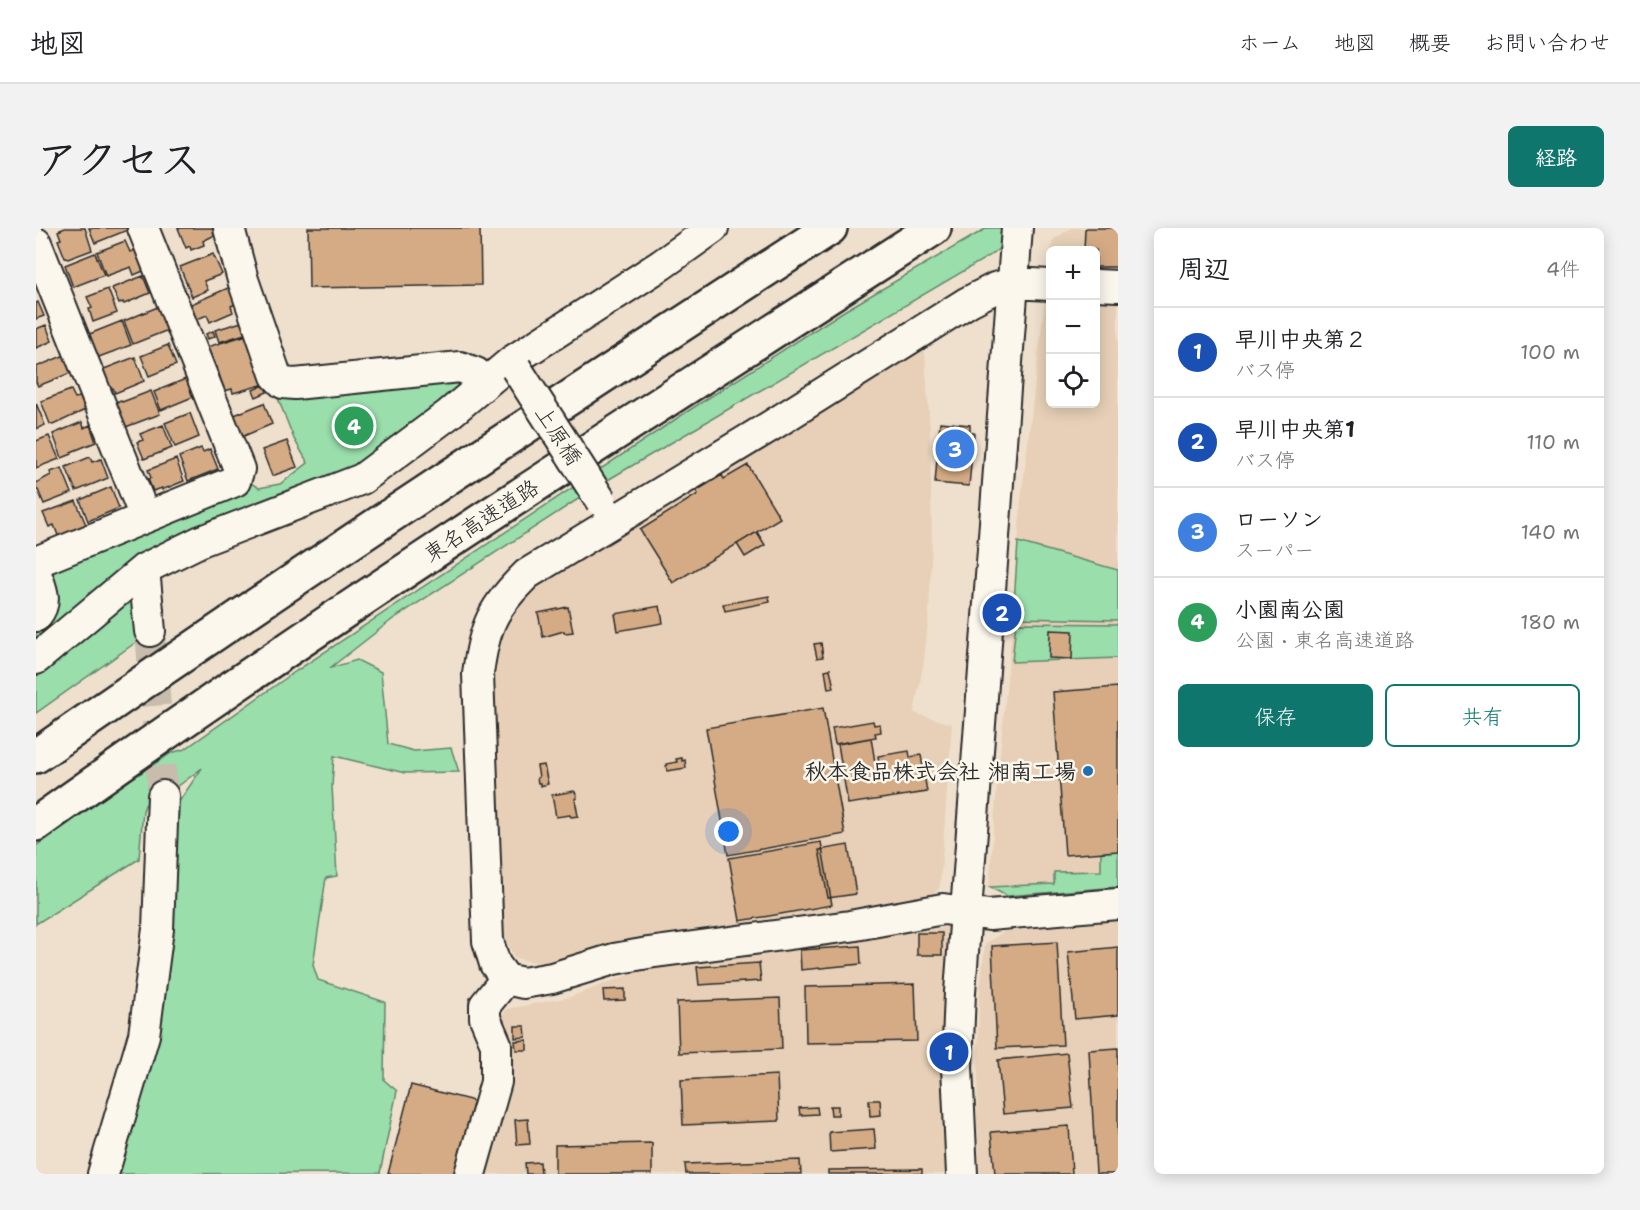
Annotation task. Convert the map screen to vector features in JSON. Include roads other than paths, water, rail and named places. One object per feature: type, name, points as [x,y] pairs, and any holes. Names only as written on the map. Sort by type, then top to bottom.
[{"type":"highway","points":[[594,381],[803,228]]},
{"type":"highway","points":[[36,756],[324,560],[830,228]]},
{"type":"highway","name":"東名高速道路","points":[[36,824],[149,743],[377,589],[634,420],[934,228]]},
{"type":"highway","points":[[634,420],[750,357],[956,228]]},
{"type":"street","points":[[36,562],[235,480],[239,469],[142,228]]},
{"type":"street","points":[[229,228],[268,358],[276,376],[283,383],[295,384],[460,367],[476,373],[486,383]]},
{"type":"street","points":[[36,659],[144,569],[201,541],[362,479],[449,414],[486,383],[713,228]]},
{"type":"street","points":[[962,1174],[957,1067],[965,912],[1016,240]]},
{"type":"street","points":[[36,243],[145,517]]},
{"type":"street","points":[[1046,285],[1013,283],[995,288],[968,302],[769,427],[608,511],[527,574],[504,596],[489,622],[481,647],[478,674],[488,941],[495,964],[506,979],[523,983],[552,978],[614,959],[648,952],[850,926],[944,909],[989,915],[1118,904]]},
{"type":"street","points":[[1100,285],[1118,286]]},
{"type":"street","name":"上原橋","points":[[514,365],[608,511]]},
{"type":"street","points":[[144,569],[150,631]]},
{"type":"street","points":[[36,574],[44,600],[36,616]]},
{"type":"street","points":[[103,1174],[144,1035],[158,929],[163,796]]},
{"type":"street","points":[[470,1174],[496,1082],[496,1044],[485,1018],[485,1005],[506,979]]},
{"type":"tunnel","points":[[150,631],[163,796]]},
{"type":"place","name":"小園南公園","points":[[354,426]]},
{"type":"place","name":"ローソン","points":[[955,449]]},
{"type":"place","name":"早川中央第1","points":[[1002,613]]},
{"type":"place","name":"秋本食品株式会社 湘南工場","points":[[1088,771]]},
{"type":"place","name":"早川中央第２","points":[[949,1052]]}]
